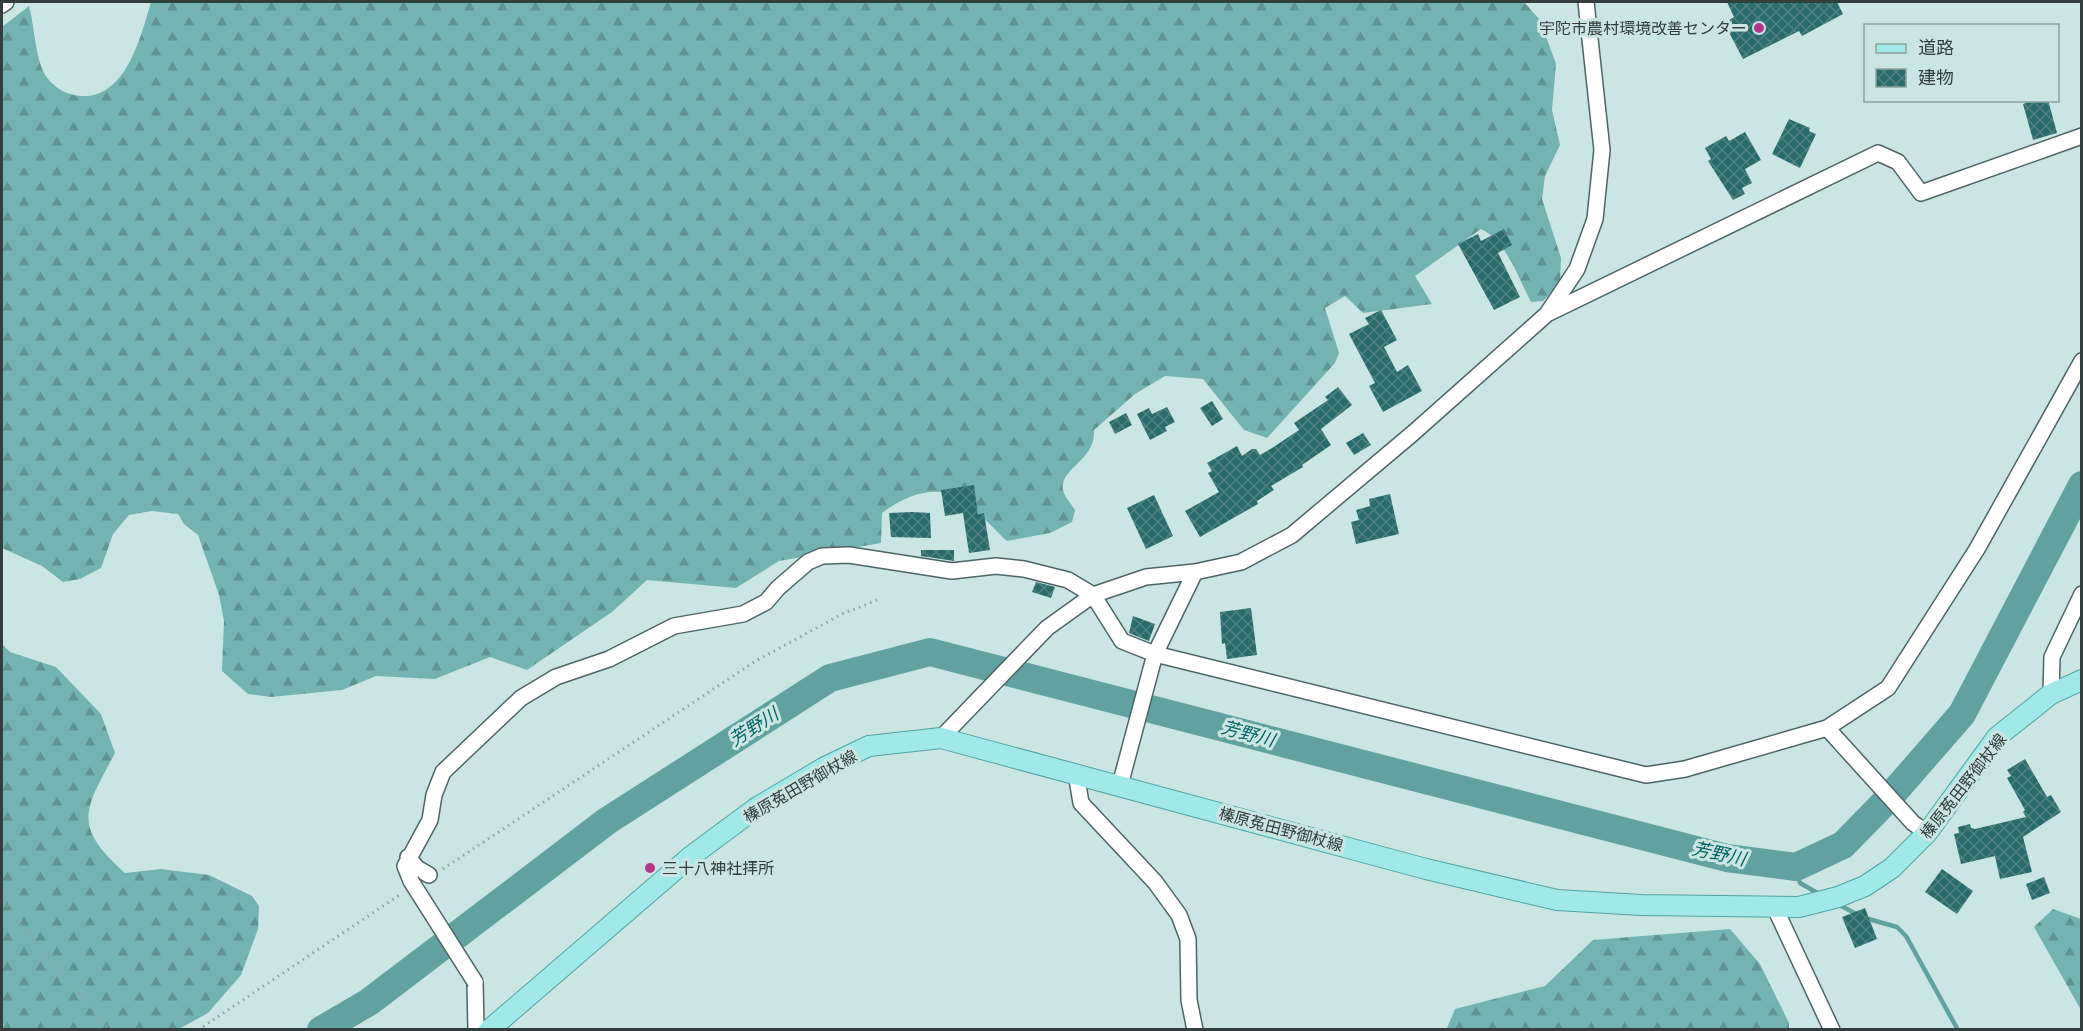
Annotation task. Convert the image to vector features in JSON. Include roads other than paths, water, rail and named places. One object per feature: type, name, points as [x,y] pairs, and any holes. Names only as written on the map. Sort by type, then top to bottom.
[{"type":"main road","name":"榛原菟田野御杖線","points":[[489,1029],[690,857],[756,808],[825,767],[869,746],[944,734],[1076,773],[1122,779],[1426,869],[1557,900],[1641,905],[1799,907],[1838,897],[1865,886],[1892,868],[1920,828],[1997,737],[2050,693],[2082,680]]},
{"type":"street","points":[[2,5],[6,2]]},
{"type":"street","points":[[944,734],[1047,628],[1093,595],[1146,577],[1195,572],[1240,562],[1292,535],[1412,434],[1547,314],[1577,269],[1594,219],[1602,150],[1586,2]]},
{"type":"street","points":[[1547,314],[1878,153],[1898,162],[1921,193],[2082,136]]},
{"type":"street","points":[[476,1029],[475,982],[411,881],[405,866],[430,820],[434,795],[443,772],[521,698],[556,677],[609,659],[674,626],[743,614],[766,602],[778,588],[808,562],[822,556],[849,555],[952,571],[996,566],[1024,569],[1068,580],[1093,595],[1122,641],[1155,654],[1646,775],[1685,769],[1827,728],[1888,688],[1977,549],[2082,361]]},
{"type":"street","points":[[1122,779],[1155,654],[1195,572]]},
{"type":"street","points":[[2050,693],[2052,657],[2082,594]]},
{"type":"street","points":[[1827,728],[1920,828]]},
{"type":"street","points":[[1076,773],[1081,803],[1155,882],[1179,915],[1188,939],[1189,1000],[1195,1029]]},
{"type":"street","points":[[408,857],[417,868],[429,875]]},
{"type":"street","points":[[1774,906],[1832,1029]]},
{"type":"waterway","name":"芳野川","points":[[321,1030],[369,1002],[607,821],[830,678],[930,652],[1727,858],[1796,867],[1843,845],[1888,799],[1962,714],[2082,485]]},
{"type":"waterway","points":[[1796,867],[1800,883],[1821,895]]},
{"type":"waterway","points":[[1836,903],[1858,915]]},
{"type":"waterway","points":[[1865,918],[1897,927],[1906,936],[1958,1030]]},
{"type":"place","name":"宇陀市農村環境改善センター","points":[[1759,28]]},
{"type":"place","name":"三十八神社拝所","points":[[650,868]]}]
